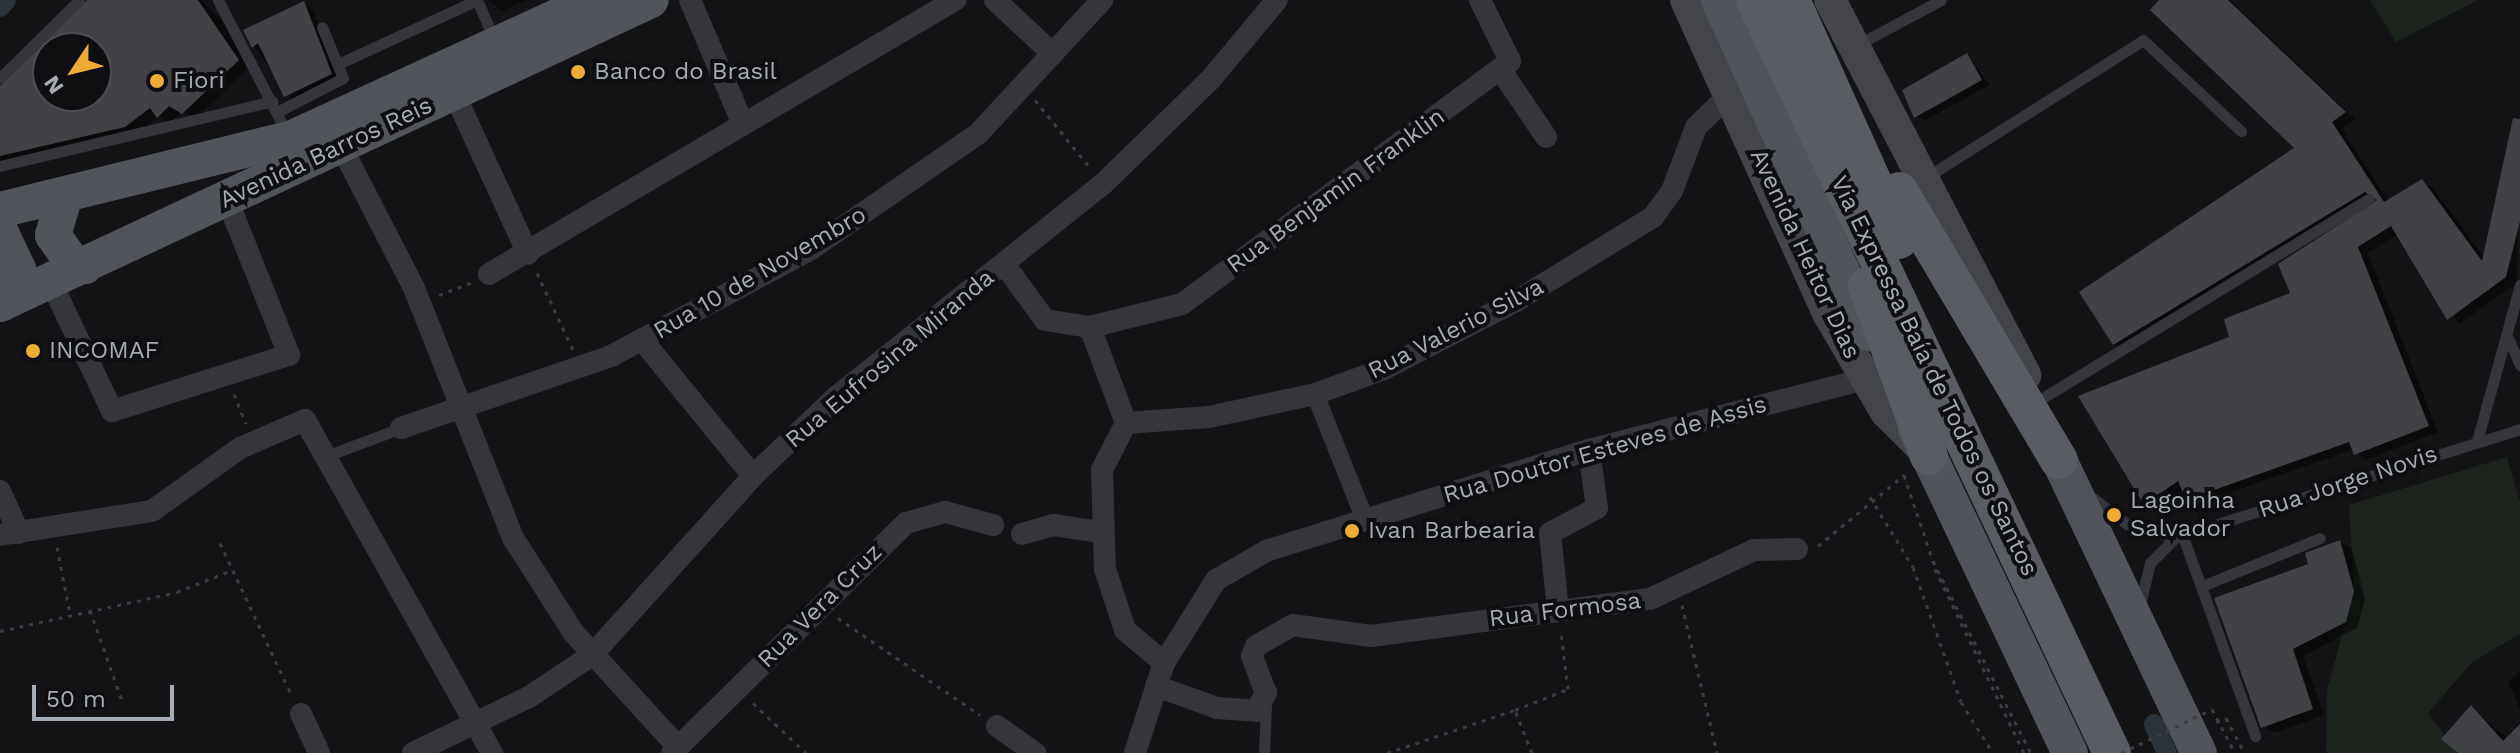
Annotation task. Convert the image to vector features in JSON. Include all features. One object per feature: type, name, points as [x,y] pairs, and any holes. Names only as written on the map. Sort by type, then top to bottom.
[{"type":"highway","name":"Via Expressa Baía de Todos os Santos","points":[[1755,0],[1799,55]]},
{"type":"highway","name":"Via Expressa Baía de Todos os Santos","points":[[1791,0],[1799,55],[1903,300],[2112,753]]},
{"type":"highway","points":[[1799,55],[1903,300],[1917,466]]},
{"type":"highway","points":[[1903,300],[2062,466]]},
{"type":"highway","name":"Via Expressa Baía de Todos os Santos","points":[[1903,300],[2140,753]]},
{"type":"main road","name":"Avenida Barros Reis","points":[[0,210],[65,195],[280,117],[497,46],[593,0]]},
{"type":"main road","name":"Avenida Barros Reis","points":[[1,304],[651,0]]},
{"type":"main road","name":"Avenida Heitor Dias","points":[[1686,0],[1865,379],[1917,466],[2070,753]]},
{"type":"main road","points":[[1719,0],[1903,300]]},
{"type":"main road","points":[[1830,0],[2036,402],[2062,466],[2199,753]]},
{"type":"main road","points":[[65,195],[53,235],[71,261],[85,266]]},
{"type":"main road","points":[[0,231],[18,269],[1,304]]},
{"type":"street","points":[[690,0],[742,122]]},
{"type":"street","points":[[489,274],[528,254],[742,122],[955,0]]},
{"type":"street","points":[[995,0],[1053,54]]},
{"type":"street","name":"Rua 10 de Novembro","points":[[401,428],[581,368],[643,341],[838,231],[955,153],[1024,88],[1102,0]]},
{"type":"street","name":"Rua Eufrosina Miranda","points":[[413,753],[476,724],[592,655],[753,476],[836,397],[1102,185],[1210,80],[1277,0]]},
{"type":"street","points":[[1480,0],[1510,61],[1500,69],[1546,137]]},
{"type":"street","name":"Rua Benjamin Franklin","points":[[1004,264],[1045,320],[1090,327],[1182,304],[1500,69]]},
{"type":"street","points":[[454,93],[528,254]]},
{"type":"street","name":"Rua Valerio Silva","points":[[1126,423],[1209,417],[1315,394],[1447,339],[1653,217],[1672,191],[1696,127],[1730,94]]},
{"type":"street","points":[[341,146],[420,302],[458,410],[513,538],[592,655],[675,750]]},
{"type":"street","points":[[51,282],[112,411],[289,355],[227,199]]},
{"type":"street","points":[[1090,327],[1126,423],[1102,470],[1101,532],[1125,630],[1164,663],[1135,753]]},
{"type":"street","points":[[643,341],[753,476]]},
{"type":"street","name":"Rua Doutor Esteves de Assis","points":[[1164,663],[1216,580],[1266,551],[1589,450],[1865,379]]},
{"type":"street","points":[[1315,394],[1366,522]]},
{"type":"street","points":[[0,491],[9,534],[152,511],[253,442],[305,420],[492,753]]},
{"type":"street","points":[[1558,610],[1550,533],[1597,508],[1589,450]]},
{"type":"street","name":"Rua Vera Cruz","points":[[675,750],[820,607],[873,550],[923,515],[993,525]]},
{"type":"street","points":[[1022,534],[1053,525],[1101,532]]},
{"type":"street","name":"Rua Formosa","points":[[1266,704],[1252,656],[1256,646],[1293,625],[1359,637],[1558,610],[1678,591],[1754,550],[1797,549]]},
{"type":"street","points":[[1156,686],[1217,708],[1246,712],[1266,704]]},
{"type":"street","points":[[2049,710],[2058,753]]},
{"type":"street","points":[[301,714],[319,753]]},
{"type":"street","points":[[997,726],[1035,753]]},
{"type":"lane","points":[[0,78],[79,0]]},
{"type":"lane","points":[[0,166],[280,117],[218,0]]},
{"type":"lane","points":[[340,63],[477,0],[497,46]]},
{"type":"lane","points":[[1853,47],[1941,0]]},
{"type":"lane","points":[[322,27],[340,63],[350,94]]},
{"type":"lane","points":[[1924,179],[2143,40],[2241,131]]},
{"type":"lane","points":[[2036,402],[2369,199]]},
{"type":"lane","points":[[2477,441],[2508,338],[2520,285]]},
{"type":"lane","points":[[2508,338],[2520,365]]},
{"type":"lane","points":[[326,456],[401,428]]},
{"type":"lane","name":"Rua Jorge Novis","points":[[2062,466],[2132,528],[2179,536],[2520,429]]},
{"type":"lane","points":[[2138,625],[2145,575],[2179,536],[2202,586],[2255,736]]},
{"type":"lane","points":[[2202,586],[2320,538]]},
{"type":"lane","points":[[1264,753],[1266,704]]},
{"type":"path","points":[[1024,88],[1102,185]]},
{"type":"path","points":[[528,254],[581,368]]},
{"type":"path","points":[[420,302],[489,274]]},
{"type":"path","points":[[227,375],[253,442]]},
{"type":"path","points":[[1797,549],[1831,541],[1870,497],[1917,466],[1938,587],[2024,753]]},
{"type":"path","points":[[1870,497],[1908,554],[1961,702],[1993,753]]},
{"type":"path","points":[[53,528],[70,614]]},
{"type":"path","points":[[220,543],[301,714]]},
{"type":"path","points":[[1933,561],[2031,753]]},
{"type":"path","points":[[0,631],[177,592],[232,570]]},
{"type":"path","points":[[1678,591],[1717,753]]},
{"type":"path","points":[[820,607],[997,726]]},
{"type":"path","points":[[90,609],[122,701]]},
{"type":"path","points":[[1387,753],[1568,689],[1558,610]]},
{"type":"path","points":[[738,688],[806,753]]},
{"type":"path","points":[[2121,753],[2212,709],[2235,753]]},
{"type":"path","points":[[1515,710],[1532,753]]},
{"type":"path","points":[[2226,718],[2245,753]]},
{"type":"shaded area","points":[[2370,0],[2478,0],[2396,42]]},
{"type":"shaded area","points":[[2507,457],[2520,502],[2520,634],[2472,662],[2428,713],[2457,753],[2326,753],[2327,690],[2354,591],[2349,505]]},
{"type":"building","name":"Fiori","points":[[87,0],[198,0],[239,60],[182,114],[169,106],[157,118],[150,108],[125,127],[0,156],[0,86],[32,54],[32,112],[112,112],[112,32],[55,32]]},
{"type":"building","points":[[2159,0],[2228,0],[2346,112],[2332,122],[2384,202],[2422,179],[2482,261],[2513,118],[2520,119],[2520,221],[2506,277],[2447,320],[2391,226],[2358,247],[2429,426],[2354,455],[2349,442],[2186,500],[2178,481],[2144,505],[2078,396],[2229,337],[2224,319],[2290,293],[2278,264],[2377,200],[2365,192],[2113,345],[2079,292],[2294,148],[2150,10]]},
{"type":"building","name":"Fiori","points":[[304,1],[332,74],[284,97],[258,43],[252,48],[243,30]]},
{"type":"building","points":[[1967,53],[1982,80],[1914,118],[1902,90]]},
{"type":"building","points":[[2340,540],[2354,591],[2346,622],[2293,649],[2313,709],[2261,728],[2214,598],[2308,564],[2305,553]]},
{"type":"building","points":[[2471,705],[2503,741],[2520,724],[2520,753],[2458,753],[2441,739]]},
{"type":"waterway","points":[[0,7],[6,0]]},
{"type":"waterway","points":[[2154,724],[2167,753]]},
{"type":"place","name":"Banco do Brasil","points":[[578,72]]},
{"type":"place","name":"Fiori","points":[[157,81]]},
{"type":"place","name":"INCOMAF","points":[[33,351]]},
{"type":"place","name":"Lagoinha Salvador","points":[[2114,515]]},
{"type":"place","name":"Ivan Barbearia","points":[[1352,531]]}]
